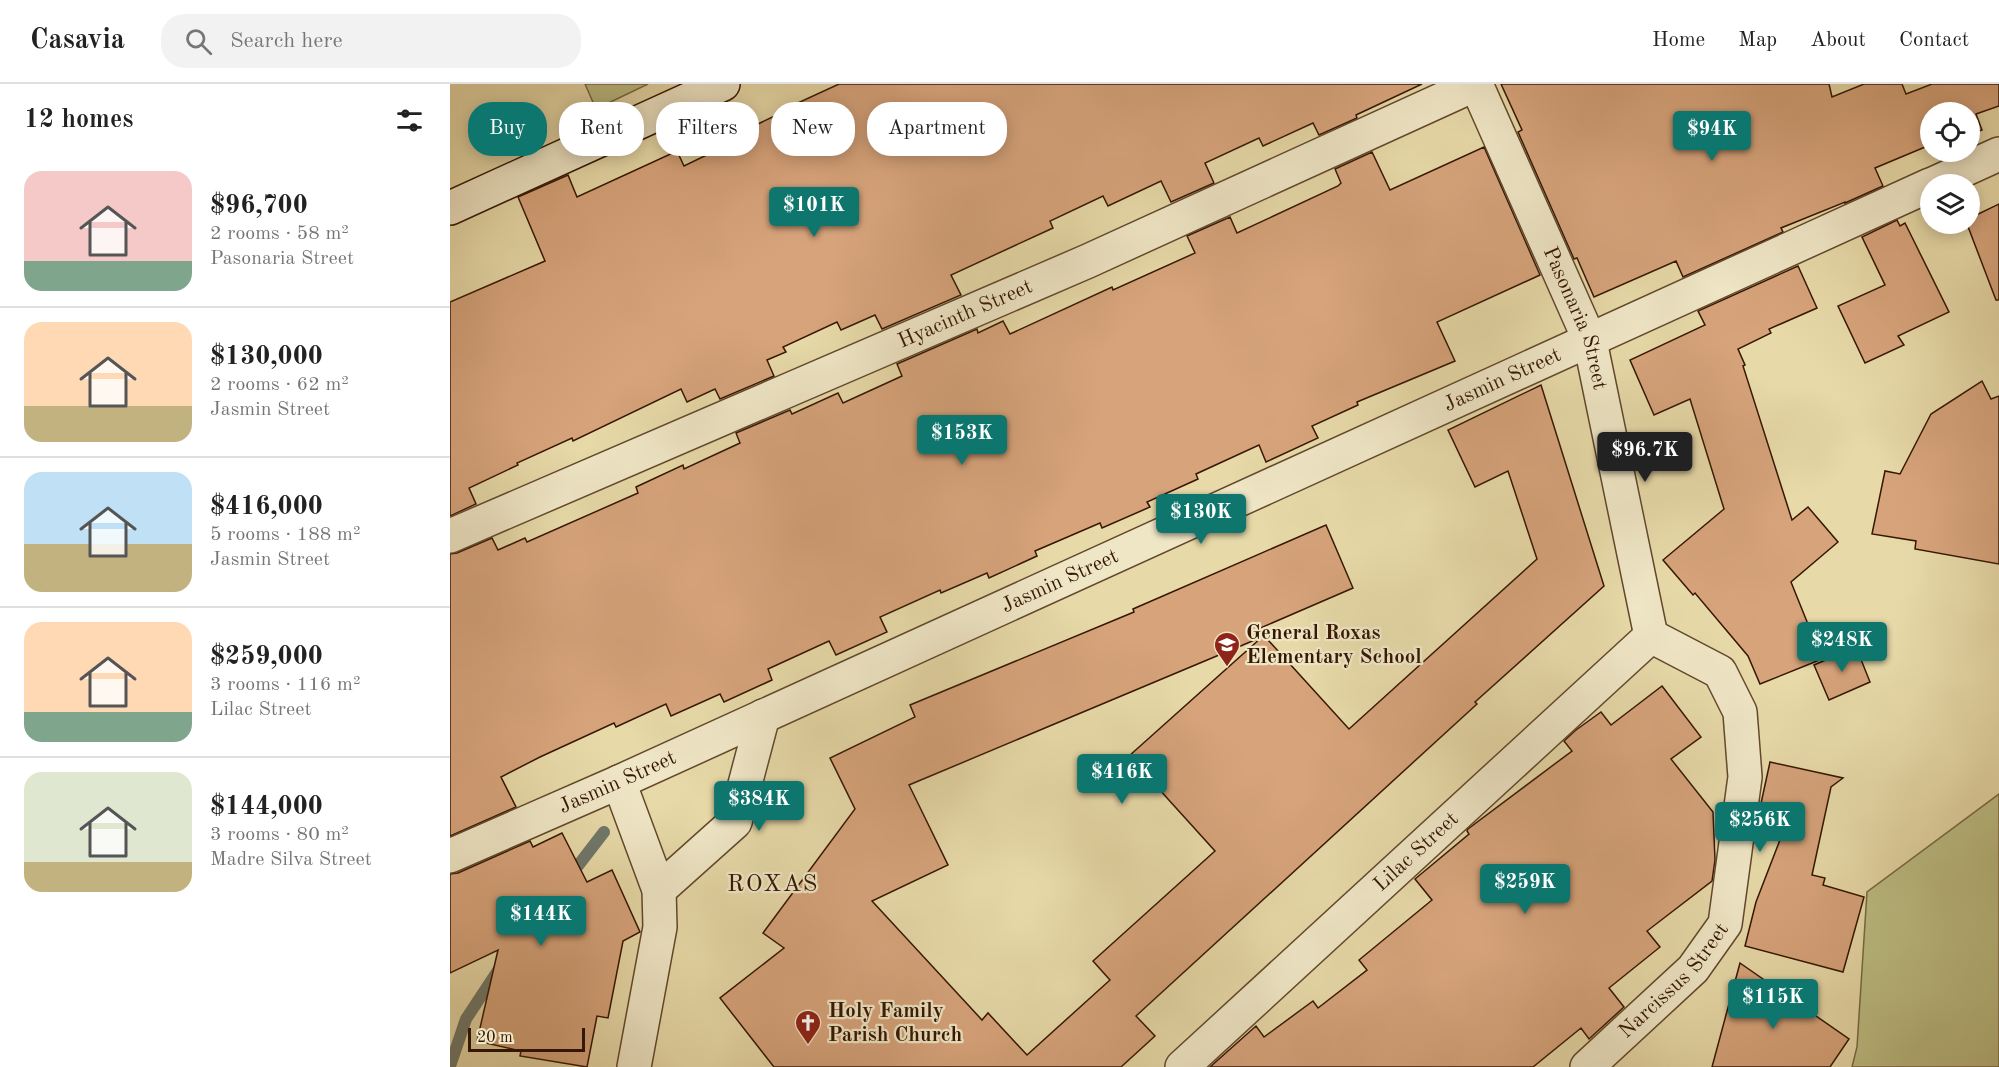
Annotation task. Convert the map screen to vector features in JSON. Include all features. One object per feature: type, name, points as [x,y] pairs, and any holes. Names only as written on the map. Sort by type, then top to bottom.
[{"type":"street","points":[[450,208],[723,84]]},
{"type":"street","name":"Pasonaria Street","points":[[1476,84],[1590,341],[1651,636]]},
{"type":"street","name":"Hyacinth Street","points":[[450,536],[1088,261],[1476,84]]},
{"type":"street","name":"Jasmin Street","points":[[1956,174],[1999,154]]},
{"type":"street","name":"Jasmin Street","points":[[450,856],[619,782],[1920,190]]},
{"type":"street","name":"Lilac Street","points":[[1182,1067],[1651,636]]},
{"type":"street","name":"Narcissus Street","points":[[1587,1067],[1693,969],[1725,924],[1745,777],[1740,712],[1720,672],[1651,636]]},
{"type":"street","points":[[659,890],[735,822],[763,716]]},
{"type":"street","points":[[619,782],[659,890],[660,927],[634,1067]]},
{"type":"green space","points":[[585,84],[648,84],[611,102],[593,102]]},
{"type":"green space","points":[[1999,794],[1999,1067],[1852,1067],[1857,1047],[1867,892]]},
{"type":"building","points":[[839,84],[1422,84],[1319,135],[1313,123],[1263,146],[1259,138],[1205,163],[1214,183],[1171,202],[1161,181],[1108,206],[1103,196],[1050,221],[1053,228],[951,275],[961,295],[882,329],[875,315],[841,330],[837,322],[783,347],[786,352],[767,360],[774,376],[720,399],[715,389],[687,402],[681,389],[573,441],[572,438],[517,463],[518,465],[469,488],[476,504],[450,516],[450,302],[545,261],[518,197],[568,175],[577,197],[666,156],[679,156],[684,166],[705,156],[759,156],[759,123],[771,118],[771,156],[855,156],[855,102],[800,102]]},
{"type":"building","points":[[1501,84],[1829,84],[1832,97],[1864,84],[1902,84],[1906,94],[1932,84],[1999,84],[1999,106],[1980,113],[1980,102],[1920,102],[1920,149],[1875,168],[1883,186],[1781,228],[1783,232],[1683,277],[1676,261],[1594,297],[1577,258],[1574,259],[1518,132],[1522,130]]},
{"type":"building","points":[[1484,147],[1540,275],[1437,322],[1455,361],[1357,402],[1358,405],[1312,426],[1318,438],[1266,462],[1259,445],[1196,474],[1198,479],[1147,502],[1150,507],[1102,528],[1100,523],[1035,551],[1037,556],[989,578],[987,573],[941,593],[940,590],[880,617],[887,632],[836,655],[829,641],[768,669],[772,680],[724,702],[720,694],[671,716],[666,704],[616,727],[614,723],[540,757],[501,777],[516,807],[450,836],[450,554],[492,538],[498,550],[525,538],[527,542],[638,493],[636,487],[683,465],[684,469],[740,443],[736,433],[790,410],[792,414],[838,393],[843,403],[902,376],[897,364],[977,329],[978,333],[1003,321],[1010,334],[1112,287],[1113,290],[1195,253],[1187,236],[1230,217],[1237,233],[1338,186],[1341,183],[1335,169],[1372,152],[1390,190]]},
{"type":"building","points":[[1999,204],[1999,300],[1996,300],[1971,234],[1980,234],[1980,213]]},
{"type":"building","points":[[1897,220],[1900,226],[1905,223],[1949,312],[1898,336],[1904,345],[1865,363],[1838,306],[1885,285],[1862,237]]},
{"type":"building","points":[[1798,266],[1817,308],[1769,329],[1771,333],[1738,349],[1745,365],[1743,366],[1792,520],[1808,507],[1838,542],[1791,582],[1822,659],[1760,684],[1748,656],[1695,593],[1693,595],[1663,560],[1724,509],[1690,399],[1654,415],[1630,360],[1705,325],[1698,311]]},
{"type":"building","points":[[1982,381],[1991,399],[1999,396],[1999,564],[1915,549],[1916,541],[1872,534],[1885,471],[1900,474],[1931,414]]},
{"type":"building","points":[[1541,385],[1604,586],[1475,702],[1477,704],[1136,1016],[1155,1036],[1121,1067],[774,1067],[720,998],[784,948],[763,933],[855,809],[830,758],[915,717],[910,705],[1134,612],[1133,609],[1326,525],[1353,588],[1258,629],[1349,729],[1537,559],[1508,471],[1475,487],[1448,430]],"holes":[[[1262,637],[1129,756],[1215,851],[1093,961],[1110,980],[1027,1055],[988,1013],[982,1020],[872,901],[948,865],[909,785]]]},
{"type":"building","points":[[1856,647],[1870,682],[1829,700],[1814,665]]},
{"type":"building","points":[[1662,686],[1701,737],[1671,759],[1713,812],[1715,860],[1712,881],[1647,931],[1660,947],[1609,988],[1624,1007],[1589,1039],[1581,1028],[1533,1067],[1210,1067],[1256,1026],[1264,1037],[1313,1001],[1318,1008],[1367,970],[1359,960],[1432,900],[1415,879],[1469,834],[1468,829],[1572,751],[1564,741],[1576,730],[1601,712],[1611,725]]},
{"type":"building","points":[[1770,762],[1843,778],[1831,787],[1812,875],[1825,878],[1823,885],[1864,897],[1843,972],[1745,946],[1756,902],[1790,814],[1760,808]]},
{"type":"building","points":[[562,833],[587,882],[612,870],[640,932],[623,941],[608,1018],[597,1016],[587,1067],[520,1056],[521,1051],[477,1041],[498,950],[450,973],[450,874],[458,873],[530,841],[533,847]]},
{"type":"building","points":[[1740,963],[1849,1039],[1830,1067],[1712,1067]]},
{"type":"waterway","points":[[570,876],[604,832]]},
{"type":"waterway","points":[[450,1066],[466,1019],[501,966]]},
{"type":"place","name":"General Roxas Elementary School","points":[[1227,668]]},
{"type":"place","name":"Holy Family Parish Church","points":[[808,1046]]},
{"type":"district","name":"ROXAS","points":[[773,885]]}]
